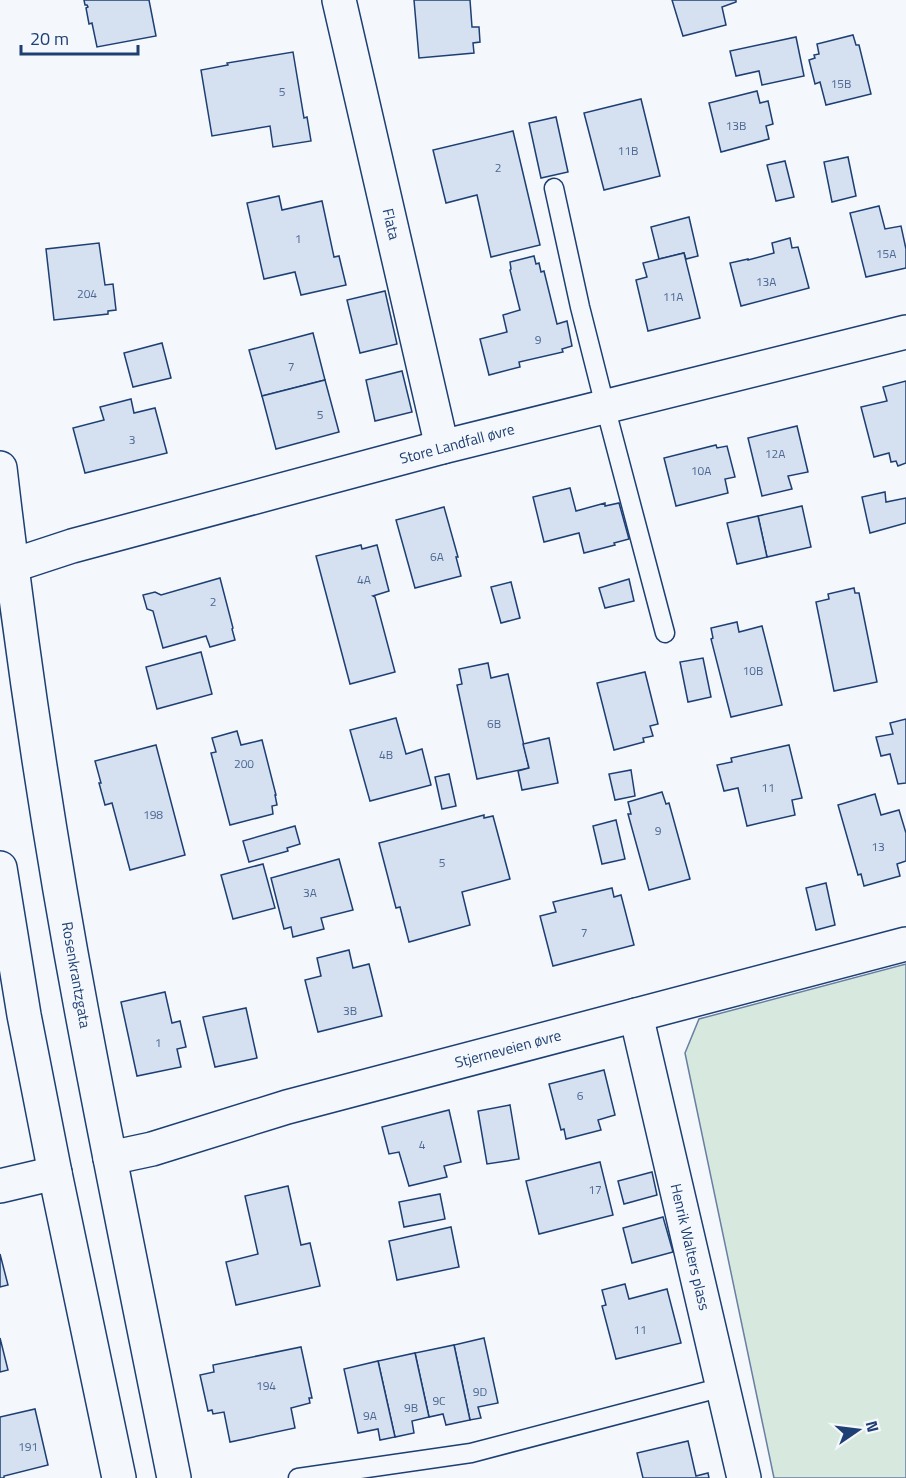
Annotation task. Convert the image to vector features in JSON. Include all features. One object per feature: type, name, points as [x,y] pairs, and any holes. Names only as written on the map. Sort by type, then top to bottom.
[{"type":"street","name":"Flata","points":[[339,0],[442,447]]},
{"type":"street","name":"Store Landfall øvre","points":[[11,566],[72,546],[442,447],[906,332]]},
{"type":"street","name":"Rosenkrantzgata","points":[[0,468],[25,666],[60,890],[110,1158],[174,1478]]},
{"type":"street","points":[[0,868],[24,1016],[119,1478]]},
{"type":"street","name":"Stjerneveien øvre","points":[[110,1158],[152,1149],[287,1107],[906,944]]},
{"type":"street","name":"Henrik Walters plass","points":[[636,1016],[744,1478]]},
{"type":"street","points":[[0,1186],[55,1173]]},
{"type":"lane","points":[[554,188],[580,307],[665,633]]},
{"type":"lane","points":[[298,1478],[471,1453],[723,1387]]},
{"type":"shaded area","points":[[906,964],[906,1478],[774,1478],[685,1053],[699,1019]]},
{"type":"building","points":[[84,0],[149,0],[156,36],[97,47],[92,23],[89,24],[86,8],[88,7]]},
{"type":"building","points":[[414,0],[470,0],[472,27],[479,27],[480,42],[473,43],[474,53],[419,58]]},
{"type":"building","points":[[672,0],[736,0],[736,2],[722,7],[726,25],[683,36]]},
{"type":"building","points":[[853,35],[856,45],[859,45],[871,94],[826,105],[820,82],[815,84],[809,60],[819,54],[817,44]]},
{"type":"building","points":[[796,37],[804,76],[762,85],[759,71],[736,76],[730,51]]},
{"type":"building","points":[[293,52],[304,118],[307,117],[311,141],[273,147],[270,126],[212,136],[201,70],[228,65],[227,63]]},
{"type":"building","points":[[757,91],[760,103],[768,101],[773,124],[766,126],[769,139],[721,152],[709,103]]},
{"type":"building","points":[[641,99],[660,176],[604,190],[584,113]]},
{"type":"building","points":[[556,117],[568,172],[541,178],[529,123]]},
{"type":"building","points":[[513,131],[540,245],[491,257],[477,195],[446,203],[433,150]]},
{"type":"building","points":[[848,157],[856,196],[832,202],[824,162]]},
{"type":"building","points":[[785,161],[794,197],[776,201],[767,165]]},
{"type":"building","points":[[279,196],[282,210],[322,201],[334,257],[339,256],[346,285],[301,295],[295,272],[264,279],[247,203]]},
{"type":"building","points":[[879,206],[885,229],[901,226],[906,249],[906,268],[866,277],[850,213]]},
{"type":"building","points":[[689,217],[698,256],[686,259],[684,253],[659,259],[651,227]]},
{"type":"building","points":[[790,238],[792,248],[798,247],[809,288],[741,306],[730,263],[774,253],[772,243]]},
{"type":"building","points":[[99,243],[105,285],[113,284],[116,310],[108,311],[108,314],[54,320],[46,249]]},
{"type":"building","points":[[684,253],[700,318],[648,331],[636,280],[647,277],[643,263]]},
{"type":"building","points":[[534,256],[541,272],[544,271],[557,324],[567,321],[572,346],[562,349],[563,352],[519,362],[520,367],[489,375],[480,339],[507,332],[503,315],[520,310],[510,262]]},
{"type":"building","points":[[385,291],[397,344],[360,353],[347,300]]},
{"type":"building","points":[[313,333],[325,380],[262,396],[249,350]]},
{"type":"building","points":[[162,343],[171,378],[133,387],[124,353]]},
{"type":"building","points":[[402,371],[412,412],[375,421],[366,380]]},
{"type":"building","points":[[325,380],[339,432],[276,449],[262,396]]},
{"type":"building","points":[[906,381],[906,463],[898,466],[896,461],[891,462],[889,453],[874,457],[861,407],[887,401],[883,387]]},
{"type":"building","points":[[131,399],[134,413],[155,408],[167,453],[85,473],[73,428],[104,420],[100,407]]},
{"type":"building","points":[[797,426],[808,472],[788,476],[792,489],[762,496],[748,438]]},
{"type":"building","points":[[716,445],[717,448],[727,446],[735,477],[725,479],[728,493],[676,506],[664,458]]},
{"type":"building","points":[[570,488],[576,511],[605,503],[605,506],[619,503],[629,539],[584,553],[579,533],[544,542],[533,497]]},
{"type":"building","points":[[885,492],[886,502],[906,498],[906,523],[870,533],[862,497]]},
{"type":"building","points":[[802,506],[811,547],[767,557],[758,516]]},
{"type":"building","points":[[444,507],[461,576],[415,588],[396,520]]},
{"type":"building","points":[[758,516],[767,557],[737,564],[727,523]]},
{"type":"building","points":[[361,545],[362,549],[377,545],[389,591],[373,596],[395,672],[350,684],[316,556]]},
{"type":"building","points":[[220,578],[235,640],[210,647],[206,636],[163,648],[153,611],[147,609],[143,595],[155,592],[161,595]]},
{"type":"building","points":[[629,579],[634,601],[605,608],[599,588]]},
{"type":"building","points":[[511,582],[520,618],[501,623],[491,587]]},
{"type":"building","points":[[854,588],[855,593],[859,593],[877,682],[834,691],[816,602],[829,599],[828,594]]},
{"type":"building","points":[[737,622],[739,632],[762,626],[782,705],[731,717],[711,639],[713,638],[711,628]]},
{"type":"building","points":[[201,652],[212,694],[157,709],[146,667]]},
{"type":"building","points":[[703,658],[711,697],[688,702],[680,662]]},
{"type":"building","points":[[488,663],[491,678],[508,674],[529,768],[477,779],[457,685],[462,684],[459,669]]},
{"type":"building","points":[[645,672],[658,724],[650,726],[653,736],[643,738],[644,742],[614,750],[597,683]]},
{"type":"building","points":[[396,718],[406,754],[422,749],[431,785],[370,801],[350,730]]},
{"type":"building","points":[[906,719],[906,783],[898,784],[890,754],[881,756],[876,737],[893,734],[890,723]]},
{"type":"building","points":[[237,731],[241,745],[262,740],[277,805],[272,806],[273,814],[230,825],[211,753],[216,752],[212,738]]},
{"type":"building","points":[[549,738],[558,783],[522,790],[518,771],[529,768],[523,744]]},
{"type":"building","points":[[156,745],[185,855],[130,870],[112,803],[105,805],[95,761]]},
{"type":"building","points":[[789,745],[802,798],[792,800],[795,815],[747,826],[738,788],[724,791],[717,765],[732,762],[731,758]]},
{"type":"building","points":[[631,770],[635,796],[615,800],[609,774]]},
{"type":"building","points":[[449,774],[456,806],[442,809],[435,777]]},
{"type":"building","points":[[662,792],[666,804],[669,803],[690,879],[649,890],[628,814],[631,814],[628,802]]},
{"type":"building","points":[[875,794],[881,815],[899,810],[906,833],[906,861],[897,864],[900,876],[864,886],[861,874],[858,875],[838,805]]},
{"type":"building","points":[[484,815],[484,818],[493,816],[510,879],[462,892],[470,925],[409,942],[400,907],[396,908],[379,843]]},
{"type":"building","points":[[616,820],[625,859],[602,864],[593,826]]},
{"type":"building","points":[[295,826],[300,844],[287,848],[288,851],[249,862],[243,841]]},
{"type":"building","points":[[339,859],[353,910],[321,918],[324,929],[293,937],[291,927],[284,929],[271,878]]},
{"type":"building","points":[[263,864],[275,908],[233,919],[221,875]]},
{"type":"building","points":[[826,883],[835,925],[816,930],[806,888]]},
{"type":"building","points":[[612,888],[614,897],[621,895],[634,945],[553,966],[540,916],[556,912],[553,902]]},
{"type":"building","points":[[349,950],[353,968],[369,964],[382,1016],[318,1032],[305,980],[321,976],[317,958]]},
{"type":"building","points":[[165,992],[172,1023],[180,1021],[186,1047],[177,1049],[181,1067],[137,1076],[121,1002]]},
{"type":"building","points":[[246,1008],[257,1058],[215,1067],[203,1017]]},
{"type":"building","points":[[604,1070],[615,1115],[598,1120],[601,1130],[566,1139],[564,1129],[561,1130],[549,1084]]},
{"type":"building","points":[[510,1105],[519,1159],[487,1164],[478,1111]]},
{"type":"building","points":[[449,1110],[461,1162],[444,1166],[447,1177],[409,1186],[399,1152],[389,1154],[382,1127]]},
{"type":"building","points":[[600,1162],[613,1215],[539,1234],[526,1181]]},
{"type":"building","points":[[652,1172],[657,1195],[624,1204],[618,1181]]},
{"type":"building","points":[[288,1186],[301,1245],[310,1243],[320,1286],[236,1305],[226,1262],[258,1254],[245,1196]]},
{"type":"building","points":[[440,1194],[445,1219],[404,1227],[399,1202]]},
{"type":"building","points":[[663,1217],[673,1252],[632,1263],[623,1228]]},
{"type":"building","points":[[451,1227],[459,1267],[397,1280],[389,1241]]},
{"type":"building","points":[[0,1254],[8,1285],[0,1287]]},
{"type":"building","points":[[625,1284],[629,1299],[667,1289],[681,1343],[616,1359],[602,1306],[606,1305],[602,1290]]},
{"type":"building","points":[[0,1338],[8,1370],[0,1372]]},
{"type":"building","points":[[484,1338],[498,1403],[478,1407],[481,1418],[470,1420],[454,1345]]},
{"type":"building","points":[[454,1345],[470,1420],[446,1425],[443,1414],[429,1417],[415,1353]]},
{"type":"building","points":[[301,1347],[312,1398],[309,1398],[310,1403],[291,1408],[295,1428],[230,1442],[224,1412],[213,1414],[212,1410],[208,1411],[200,1375],[214,1372],[213,1365]]},
{"type":"building","points":[[415,1353],[429,1417],[412,1421],[414,1433],[395,1437],[378,1361]]},
{"type":"building","points":[[378,1361],[395,1437],[380,1440],[378,1429],[358,1433],[344,1369]]},
{"type":"building","points":[[35,1409],[48,1465],[0,1478],[0,1417]]},
{"type":"building","points":[[688,1441],[696,1476],[708,1473],[709,1478],[643,1478],[637,1453]]}]
